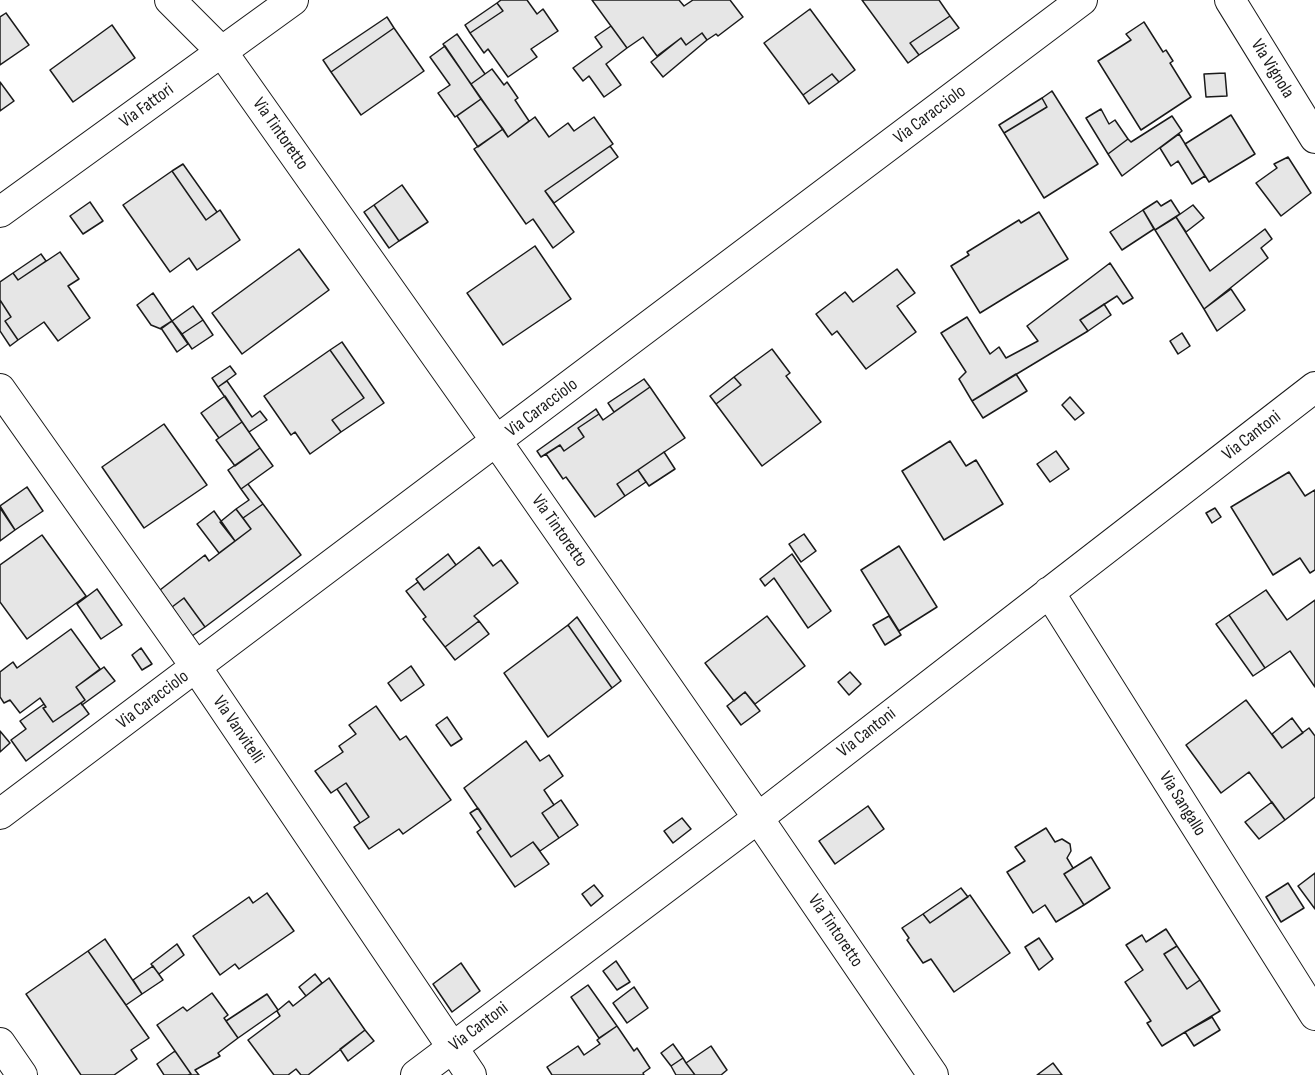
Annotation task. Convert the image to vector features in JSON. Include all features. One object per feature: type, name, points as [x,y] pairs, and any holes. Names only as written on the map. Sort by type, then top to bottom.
[{"type":"street","name":"Via Tintoretto","points":[[170,0],[222,52],[497,442],[933,1075]]},
{"type":"street","name":"Via Fattori","points":[[0,212],[293,0]]},
{"type":"street","name":"Via Caracciolo","points":[[0,814],[1082,0]]},
{"type":"street","name":"Via Vignola","points":[[1230,0],[1315,138]]},
{"type":"street","name":"Via Cantoni","points":[[416,1075],[758,818],[1315,387]]},
{"type":"street","name":"Via Vanvitelli","points":[[0,389],[196,668],[471,1075]]},
{"type":"street","name":"Via Sangallo","points":[[1049,592],[1315,1015]]},
{"type":"street","points":[[0,1043],[22,1075]]},
{"type":"building","points":[[501,0],[527,0],[537,14],[543,9],[558,31],[531,49],[537,57],[508,77],[488,49],[484,53],[470,33],[503,11],[497,3]]},
{"type":"building","points":[[592,0],[679,0],[684,6],[693,0],[730,0],[743,17],[718,36],[716,34],[707,40],[702,33],[686,45],[681,38],[657,56],[643,37],[627,48]]},
{"type":"building","points":[[862,0],[939,0],[950,16],[910,43],[919,55],[908,63]]},
{"type":"building","points":[[497,3],[503,11],[470,33],[465,25]]},
{"type":"building","points":[[810,9],[855,70],[839,82],[832,74],[803,95],[764,43]]},
{"type":"building","points":[[6,13],[29,45],[0,65],[0,17]]},
{"type":"building","points":[[950,16],[959,28],[919,55],[910,43]]},
{"type":"building","points":[[387,17],[394,28],[331,72],[323,60]]},
{"type":"building","points":[[1144,22],[1163,52],[1166,50],[1173,61],[1170,63],[1191,97],[1141,130],[1098,61],[1131,40],[1126,34]]},
{"type":"building","points":[[112,25],[135,58],[73,102],[50,70]]},
{"type":"building","points":[[611,26],[627,48],[606,64],[621,85],[604,97],[589,76],[583,81],[573,68],[602,47],[595,37]]},
{"type":"building","points":[[394,28],[424,71],[361,115],[331,72]]},
{"type":"building","points":[[702,33],[707,40],[663,77],[651,62],[681,38],[686,45]]},
{"type":"building","points":[[457,34],[485,74],[471,84],[443,44]]},
{"type":"building","points":[[445,46],[481,99],[455,117],[438,93],[450,85],[430,57]]},
{"type":"building","points":[[492,69],[504,85],[507,82],[518,98],[515,100],[529,121],[508,137],[471,84]]},
{"type":"building","points":[[1225,73],[1227,96],[1206,97],[1204,74]]},
{"type":"building","points":[[832,74],[839,82],[809,104],[803,95]]},
{"type":"building","points":[[0,82],[14,101],[0,111]]},
{"type":"building","points":[[1052,91],[1098,164],[1044,198],[1004,133],[1047,107],[1042,98]]},
{"type":"building","points":[[1042,98],[1047,107],[1004,133],[999,125]]},
{"type":"building","points":[[481,99],[503,129],[478,147],[457,116]]},
{"type":"building","points":[[1101,109],[1109,124],[1115,120],[1128,139],[1108,154],[1086,118]]},
{"type":"building","points":[[1231,115],[1255,154],[1209,182],[1185,144]]},
{"type":"building","points":[[1172,116],[1182,131],[1122,176],[1108,154],[1128,139],[1131,142]]},
{"type":"building","points":[[535,117],[549,137],[568,123],[574,131],[594,117],[613,144],[545,191],[574,232],[553,248],[533,219],[526,224],[474,149],[503,129],[508,137]]},
{"type":"building","points":[[1179,134],[1205,176],[1192,184],[1178,161],[1171,166],[1160,148]]},
{"type":"building","points":[[610,146],[618,157],[554,203],[545,191]]},
{"type":"building","points":[[1288,157],[1311,193],[1281,216],[1256,183],[1277,168],[1274,164]]},
{"type":"building","points":[[183,164],[217,212],[206,220],[172,171]]},
{"type":"building","points":[[172,171],[206,220],[220,210],[240,240],[197,270],[189,258],[170,272],[123,205]]},
{"type":"building","points":[[402,185],[428,222],[399,241],[374,205]]},
{"type":"building","points":[[1171,200],[1180,214],[1155,230],[1143,210],[1157,201],[1161,206]]},
{"type":"building","points":[[90,202],[103,221],[83,234],[70,216]]},
{"type":"building","points":[[374,205],[399,241],[389,248],[364,212]]},
{"type":"building","points":[[1193,205],[1204,218],[1186,232],[1176,217]]},
{"type":"building","points":[[1143,210],[1154,229],[1122,250],[1110,232]]},
{"type":"building","points":[[1039,212],[1068,259],[980,313],[951,266],[969,255],[967,252],[1019,220],[1021,223]]},
{"type":"building","points":[[1176,217],[1210,271],[1265,229],[1272,239],[1261,248],[1268,258],[1204,309],[1155,230]]},
{"type":"building","points":[[535,246],[571,299],[503,345],[467,293]]},
{"type":"building","points":[[299,249],[329,290],[242,354],[212,313]]},
{"type":"building","points":[[60,252],[79,279],[68,286],[90,318],[58,341],[44,322],[18,340],[5,321],[11,317],[0,300],[0,282],[13,273],[18,280]]},
{"type":"building","points":[[41,254],[46,261],[18,280],[13,273]]},
{"type":"building","points":[[1110,263],[1133,298],[1123,304],[1117,296],[1080,320],[1088,331],[972,401],[959,379],[966,372],[941,333],[967,317],[990,354],[999,347],[1006,358],[1038,341],[1027,326]]},
{"type":"building","points":[[897,269],[915,293],[897,306],[916,332],[866,369],[837,331],[832,335],[816,314],[845,292],[853,302]]},
{"type":"building","points":[[1231,289],[1245,310],[1217,331],[1204,309]]},
{"type":"building","points":[[153,293],[172,321],[161,329],[151,325],[137,305]]},
{"type":"building","points":[[0,300],[11,317],[5,321],[18,340],[10,346],[0,331]]},
{"type":"building","points":[[1104,304],[1111,315],[1088,331],[1080,320]]},
{"type":"building","points":[[193,306],[203,320],[182,334],[172,321]]},
{"type":"building","points":[[203,320],[213,335],[192,349],[182,334]]},
{"type":"building","points":[[172,321],[188,344],[177,352],[161,328]]},
{"type":"building","points":[[1182,333],[1190,346],[1178,354],[1170,341]]},
{"type":"building","points":[[342,342],[384,403],[341,432],[332,420],[364,398],[330,350]]},
{"type":"building","points":[[772,349],[790,373],[786,376],[821,422],[762,466],[716,404],[741,385],[734,377]]},
{"type":"building","points":[[330,350],[364,398],[332,420],[341,432],[310,454],[295,432],[291,435],[264,396]]},
{"type":"building","points":[[230,366],[236,374],[218,387],[212,378]]},
{"type":"building","points":[[1016,374],[1027,391],[983,418],[972,401]]},
{"type":"building","points":[[734,377],[741,385],[716,404],[710,396]]},
{"type":"building","points":[[644,379],[650,387],[614,412],[608,403]]},
{"type":"building","points":[[227,381],[252,417],[260,411],[267,420],[249,432],[218,387]]},
{"type":"building","points":[[650,387],[685,438],[617,484],[625,496],[595,517],[566,477],[563,479],[546,454],[560,445],[564,451],[584,437],[578,428],[599,414],[603,420]]},
{"type":"building","points":[[225,396],[242,422],[219,438],[201,413]]},
{"type":"building","points":[[1070,397],[1084,413],[1075,420],[1062,405]]},
{"type":"building","points":[[596,409],[599,414],[578,428],[584,437],[564,451],[560,445],[541,457],[537,451]]},
{"type":"building","points":[[242,422],[260,448],[235,466],[216,440]]},
{"type":"building","points":[[164,424],[207,485],[144,528],[102,467]]},
{"type":"building","points":[[950,441],[966,466],[976,460],[1003,504],[944,540],[902,471]]},
{"type":"building","points":[[260,448],[273,466],[241,489],[228,470]]},
{"type":"building","points":[[1056,451],[1069,469],[1050,482],[1037,464]]},
{"type":"building","points":[[664,452],[675,469],[649,486],[638,470]]},
{"type":"building","points":[[638,470],[646,482],[625,496],[617,484]]},
{"type":"building","points":[[1289,472],[1305,496],[1315,490],[1315,570],[1310,573],[1300,558],[1273,575],[1231,507]]},
{"type":"building","points":[[248,484],[263,504],[243,518],[236,509],[249,500],[241,489]]},
{"type":"building","points":[[27,487],[43,511],[15,530],[0,506]]},
{"type":"building","points":[[263,504],[301,555],[205,627],[184,598],[172,607],[160,590],[205,555],[209,561],[251,529],[243,518]]},
{"type":"building","points":[[0,508],[15,530],[0,541]]},
{"type":"building","points":[[1215,508],[1221,517],[1212,523],[1206,513]]},
{"type":"building","points":[[236,509],[251,529],[235,541],[220,522]]},
{"type":"building","points":[[214,511],[235,541],[219,553],[197,524]]},
{"type":"building","points":[[804,534],[816,551],[801,562],[789,544]]},
{"type":"building","points":[[42,535],[86,596],[27,639],[0,602],[0,565]]},
{"type":"building","points":[[899,546],[937,607],[899,631],[861,570]]},
{"type":"building","points":[[479,547],[493,566],[501,560],[518,583],[474,616],[479,621],[445,647],[423,619],[426,617],[406,591],[418,582],[424,590]]},
{"type":"building","points":[[448,554],[456,565],[424,590],[416,579]]},
{"type":"building","points":[[792,554],[831,611],[808,628],[774,578],[765,586],[760,579]]},
{"type":"building","points":[[97,589],[122,625],[101,639],[77,604]]},
{"type":"building","points":[[1266,590],[1287,620],[1315,600],[1315,687],[1290,651],[1265,668],[1229,615]]},
{"type":"building","points":[[184,598],[205,627],[192,636],[172,607]]},
{"type":"building","points":[[1229,615],[1265,668],[1253,676],[1216,624]]},
{"type":"building","points":[[767,616],[805,666],[755,704],[745,692],[734,701],[705,663]]},
{"type":"building","points":[[889,616],[901,635],[885,645],[873,625]]},
{"type":"building","points":[[577,617],[621,681],[612,688],[568,625]]},
{"type":"building","points":[[479,621],[489,634],[455,660],[445,647]]},
{"type":"building","points":[[568,625],[612,688],[548,737],[504,673]]},
{"type":"building","points":[[71,629],[100,669],[76,687],[85,700],[53,722],[43,708],[46,707],[40,698],[20,713],[10,700],[4,703],[0,697],[0,672],[13,662],[17,668]]},
{"type":"building","points":[[141,648],[152,664],[142,670],[132,655]]},
{"type":"building","points":[[411,666],[424,685],[401,701],[388,683]]},
{"type":"building","points":[[104,667],[115,681],[82,705],[81,703],[85,700],[76,687]]},
{"type":"building","points":[[850,672],[861,684],[849,695],[838,682]]},
{"type":"building","points":[[745,692],[760,711],[741,725],[727,706]]},
{"type":"building","points":[[1246,700],[1282,748],[1309,728],[1315,736],[1315,797],[1285,820],[1249,772],[1221,793],[1186,745]]},
{"type":"building","points":[[81,703],[89,714],[26,761],[11,740],[26,729],[20,721],[44,704],[46,707],[43,708],[53,722]]},
{"type":"building","points":[[376,706],[400,740],[406,736],[451,800],[403,834],[399,829],[369,849],[354,827],[369,817],[346,783],[331,793],[315,771],[343,752],[339,746],[356,734],[349,725]]},
{"type":"building","points":[[447,717],[462,739],[451,746],[436,725]]},
{"type":"building","points":[[1292,718],[1303,733],[1282,748],[1272,734]]},
{"type":"building","points":[[0,731],[10,743],[0,752]]},
{"type":"building","points":[[526,741],[540,761],[549,755],[563,776],[544,790],[554,805],[542,813],[559,838],[540,851],[533,842],[511,857],[464,788]]},
{"type":"building","points":[[346,783],[369,817],[360,823],[337,789]]},
{"type":"building","points":[[561,800],[578,825],[559,838],[542,813]]},
{"type":"building","points":[[1272,802],[1285,820],[1259,839],[1245,822]]},
{"type":"building","points":[[868,806],[884,829],[835,864],[819,841]]},
{"type":"building","points":[[478,808],[511,857],[533,842],[549,864],[515,887],[477,832],[481,829],[470,813]]},
{"type":"building","points":[[682,818],[691,829],[673,843],[664,831]]},
{"type":"building","points":[[1046,828],[1055,842],[1062,839],[1070,844],[1071,851],[1067,858],[1073,868],[1064,874],[1084,905],[1056,922],[1045,905],[1033,913],[1007,872],[1025,861],[1015,847]]},
{"type":"building","points":[[1091,857],[1110,888],[1084,905],[1064,874]]},
{"type":"building","points":[[1315,873],[1315,909],[1298,886]]},
{"type":"building","points":[[1288,883],[1304,908],[1281,922],[1266,897]]},
{"type":"building","points":[[594,885],[603,896],[591,906],[582,894]]},
{"type":"building","points":[[961,888],[968,897],[930,923],[923,914]]},
{"type":"building","points":[[267,893],[294,931],[239,969],[235,964],[220,975],[193,936],[249,897],[253,903]]},
{"type":"building","points":[[970,895],[1010,953],[954,992],[931,959],[923,963],[907,940],[909,938],[902,928],[923,914],[930,923]]},
{"type":"building","points":[[1166,929],[1177,946],[1164,954],[1187,989],[1200,980],[1220,1011],[1162,1046],[1147,1023],[1151,1021],[1125,982],[1143,970],[1126,945],[1142,935],[1146,942]]},
{"type":"building","points":[[1039,938],[1053,959],[1039,970],[1025,947]]},
{"type":"building","points":[[105,939],[142,994],[126,1005],[88,951]]},
{"type":"building","points":[[177,944],[184,955],[159,974],[151,964]]},
{"type":"building","points":[[1177,946],[1200,980],[1187,989],[1164,954]]},
{"type":"building","points":[[88,951],[149,1038],[131,1050],[137,1059],[114,1075],[81,1075],[26,994]]},
{"type":"building","points":[[616,961],[630,982],[617,990],[603,971]]},
{"type":"building","points":[[461,963],[480,991],[452,1012],[433,984]]},
{"type":"building","points":[[153,966],[163,980],[142,994],[133,980]]},
{"type":"building","points":[[315,974],[322,983],[306,996],[299,987]]},
{"type":"building","points":[[329,978],[365,1030],[308,1075],[301,1075],[296,1069],[288,1075],[274,1075],[248,1040],[280,1016],[277,1011],[289,1001],[293,1006]]},
{"type":"building","points":[[588,985],[617,1026],[599,1038],[571,997]]},
{"type":"building","points":[[634,987],[648,1008],[627,1023],[613,1003]]},
{"type":"building","points":[[212,993],[228,1015],[224,1018],[238,1038],[218,1053],[220,1056],[195,1070],[199,1075],[188,1075],[191,1074],[157,1025],[183,1007],[187,1011]]},
{"type":"building","points":[[267,994],[278,1010],[238,1038],[226,1021]]},
{"type":"building","points":[[1212,1017],[1220,1030],[1194,1046],[1185,1032]]},
{"type":"building","points":[[617,1026],[634,1051],[637,1048],[650,1068],[643,1073],[644,1075],[552,1075],[547,1067],[578,1046],[584,1055],[600,1044],[597,1040]]},
{"type":"building","points":[[365,1030],[374,1041],[348,1061],[340,1049]]},
{"type":"building","points":[[673,1044],[683,1058],[671,1066],[661,1053]]},
{"type":"building","points":[[711,1046],[727,1070],[721,1075],[695,1075],[686,1063]]},
{"type":"building","points":[[175,1051],[191,1074],[164,1075],[157,1064]]},
{"type":"building","points":[[683,1058],[695,1075],[676,1075],[671,1066]]},
{"type":"building","points":[[1053,1063],[1062,1075],[1037,1075]]}]
